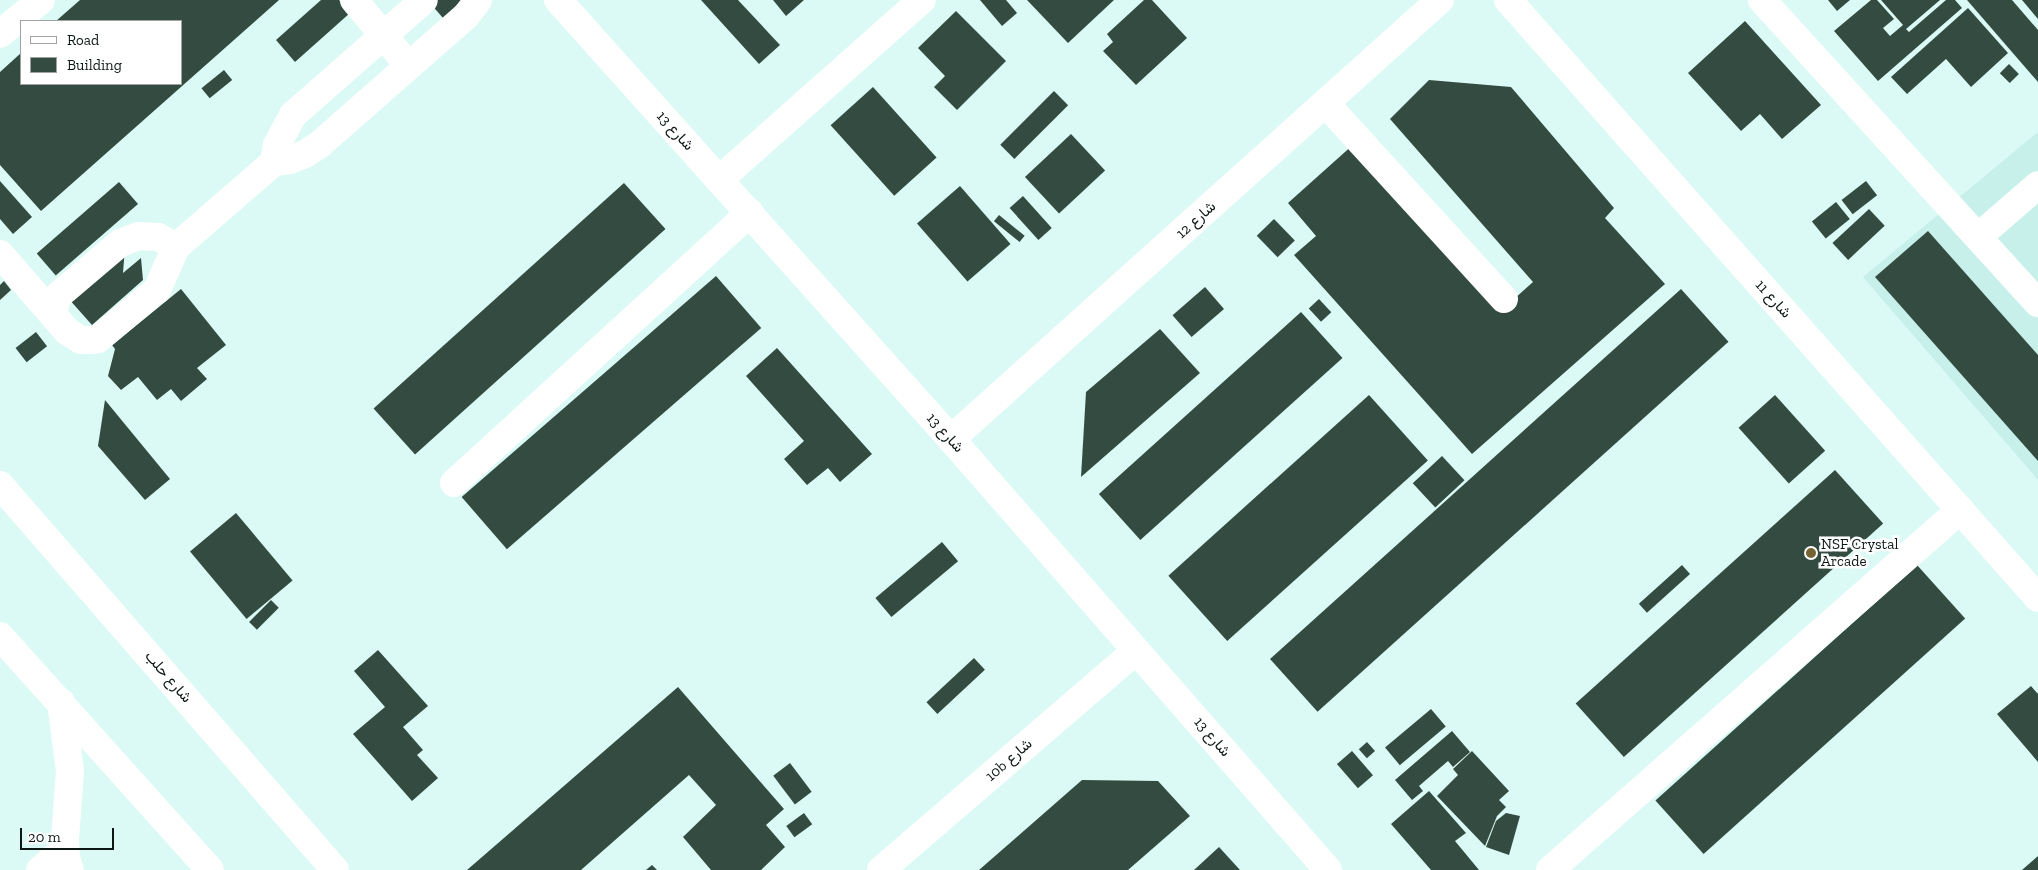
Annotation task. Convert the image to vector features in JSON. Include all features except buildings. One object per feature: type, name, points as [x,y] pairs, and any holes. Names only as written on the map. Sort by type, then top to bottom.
[{"type":"street","points":[[0,34],[41,0]]},
{"type":"street","points":[[354,0],[409,66]]},
{"type":"street","points":[[274,162],[277,145],[293,115],[424,0]]},
{"type":"street","points":[[0,254],[74,336],[81,340],[98,339],[157,290],[176,247],[274,162],[290,160],[305,154],[319,145],[466,16],[478,0]]},
{"type":"street","name":"شارع 13","points":[[558,0],[952,439],[1328,870]]},
{"type":"street","points":[[720,180],[922,0]]},
{"type":"street","name":"شارع 12","points":[[952,439],[1440,0]]},
{"type":"street","name":"شارع 11","points":[[1508,0],[2038,598]]},
{"type":"street","points":[[1762,0],[2038,303]]},
{"type":"street","points":[[1326,104],[1504,299]]},
{"type":"street","points":[[1978,237],[2038,184]]},
{"type":"street","points":[[454,483],[750,213]]},
{"type":"street","points":[[54,316],[55,302],[60,294],[120,243],[138,236],[158,237],[176,247]]},
{"type":"street","name":"شارع حلب","points":[[0,485],[335,870]]},
{"type":"street","points":[[1550,870],[1960,510]]},
{"type":"street","points":[[0,636],[210,870]]},
{"type":"street","name":"10b شارع","points":[[881,870],[1136,651]]},
{"type":"street","points":[[40,870],[68,859],[70,771],[61,702]]},
{"type":"shaded area","points":[[2038,132],[2038,480],[1863,277]]},
{"type":"place","name":"NSF Crystal Arcade","points":[[1811,553]]}]
